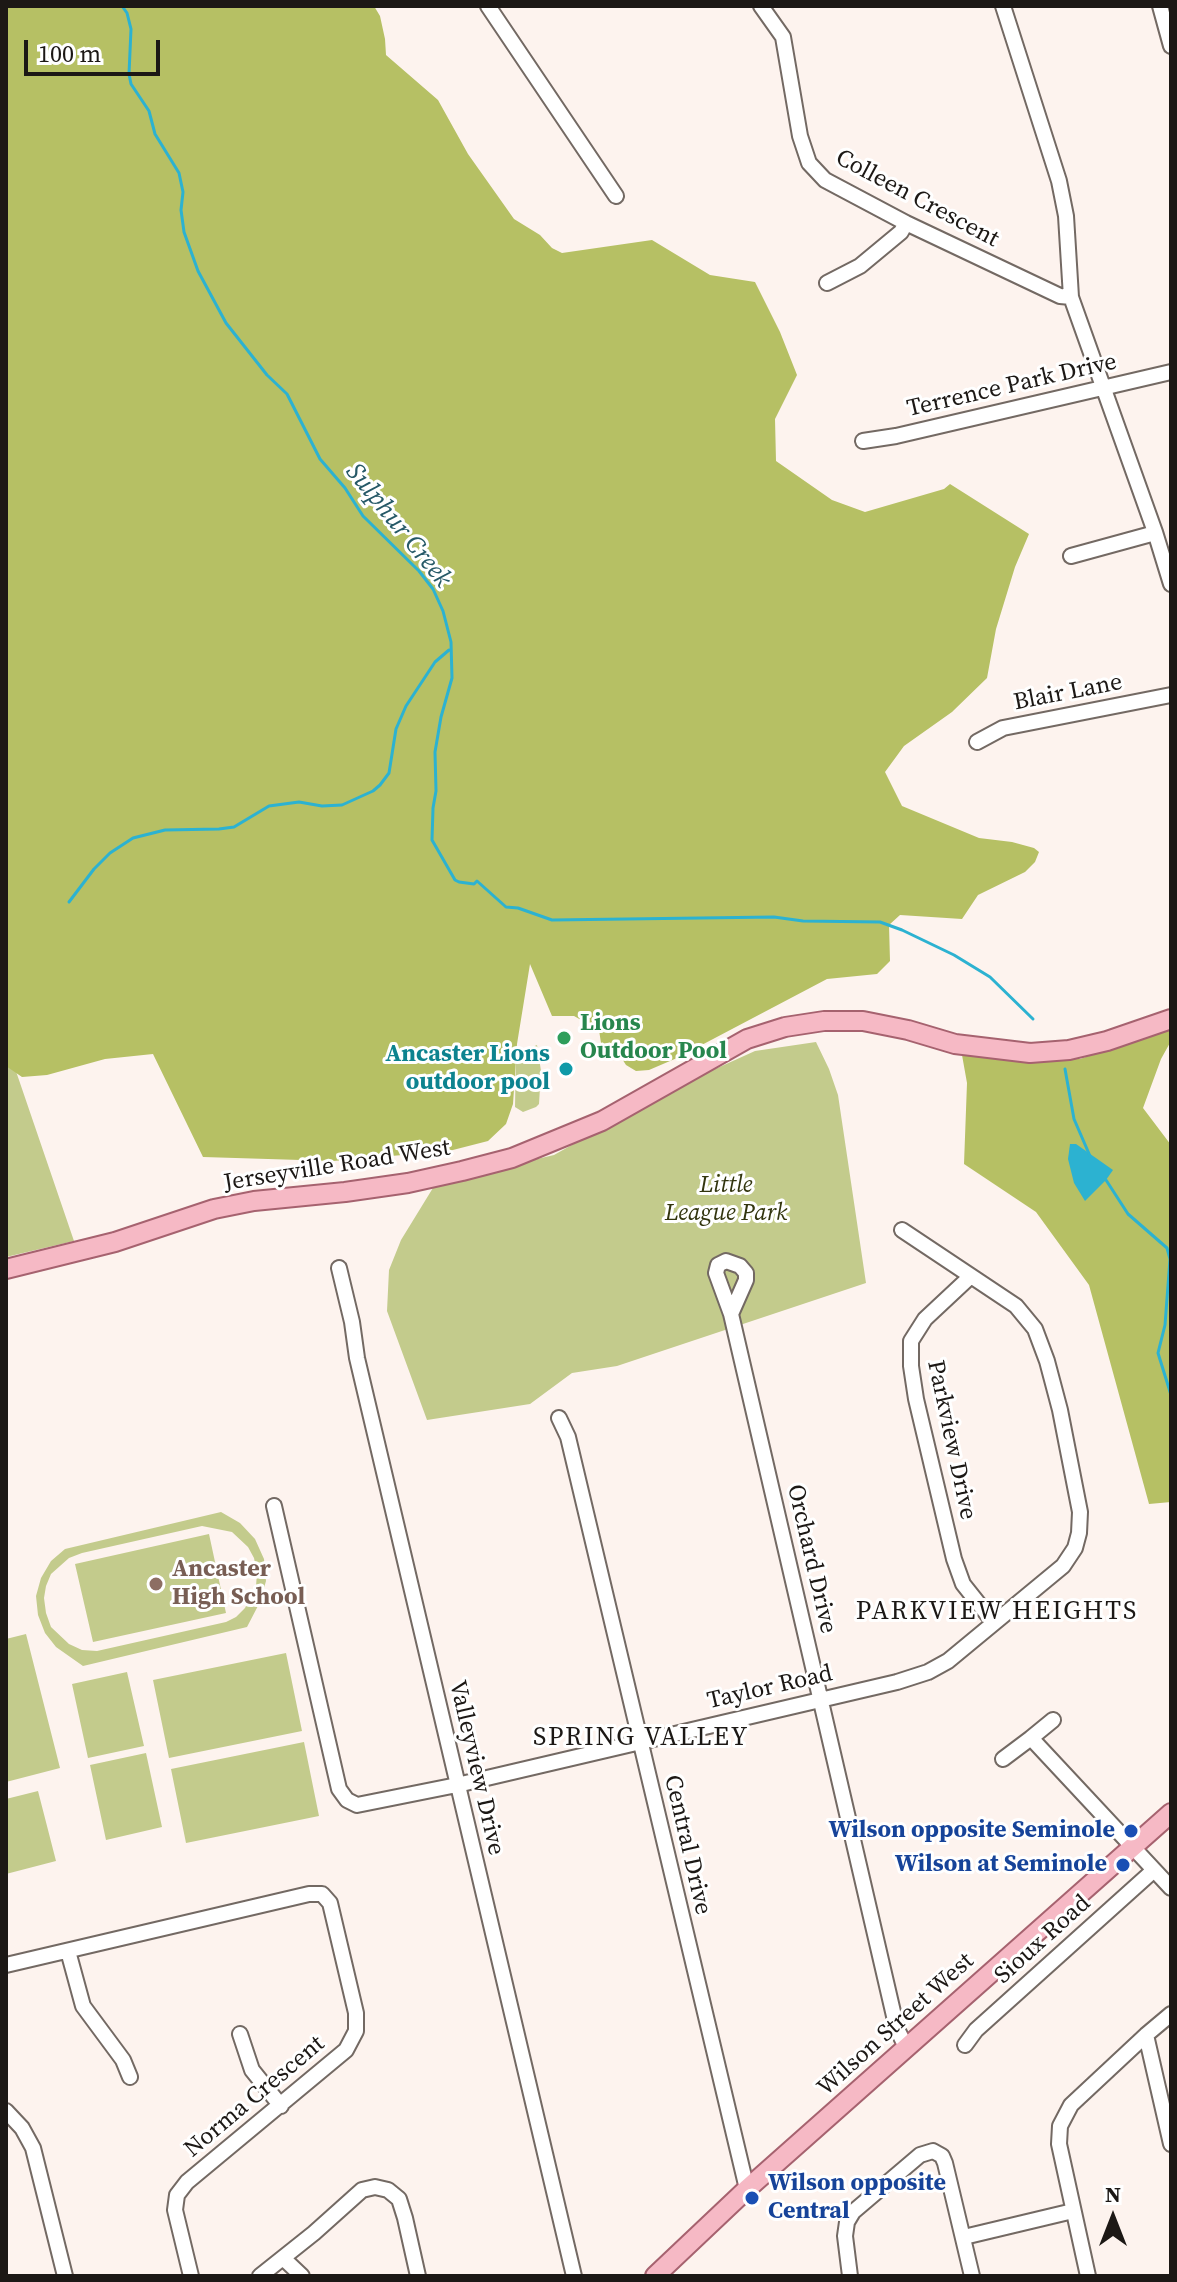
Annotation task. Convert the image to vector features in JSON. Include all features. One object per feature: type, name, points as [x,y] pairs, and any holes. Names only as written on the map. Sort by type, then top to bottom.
[{"type":"main road","name":"Jerseyville Road West","points":[[6,1269],[115,1242],[214,1209],[254,1201],[408,1183],[512,1158],[602,1121],[747,1039],[785,1027],[824,1021],[863,1021],[955,1044],[1030,1053],[1069,1050],[1107,1041],[1171,1019]]},
{"type":"main road","name":"Wilson Street West","points":[[655,2276],[747,2189],[1171,1813]]},
{"type":"street","points":[[488,6],[616,196]]},
{"type":"street","name":"Colleen Crescent","points":[[761,6],[783,37],[800,136],[809,163],[825,180],[906,223],[1060,296],[1071,297]]},
{"type":"street","points":[[1003,6],[1059,181],[1066,216],[1071,297],[1171,584]]},
{"type":"street","points":[[1160,6],[1171,46]]},
{"type":"street","points":[[827,283],[860,266],[901,232],[906,223]]},
{"type":"street","name":"Terrence Park Drive","points":[[863,441],[1171,372]]},
{"type":"street","points":[[1071,556],[1155,533]]},
{"type":"street","name":"Blair Lane","points":[[977,742],[1003,728],[1171,695]]},
{"type":"street","name":"Taylor Road","points":[[274,1506],[339,1789],[347,1800],[357,1805],[457,1785],[897,1682],[928,1672],[948,1661],[1063,1566],[1075,1548],[1080,1512],[1060,1410],[1035,1329],[1016,1306],[902,1230]]},
{"type":"street","name":"Valleyview Drive","points":[[339,1268],[357,1358],[574,2276]]},
{"type":"street","name":"Parkview Drive","points":[[971,1276],[925,1319],[911,1341],[911,1366],[954,1559],[963,1584],[994,1623]]},
{"type":"street","name":"Orchard Drive","points":[[731,1314],[897,2029],[906,2047]]},
{"type":"street","name":"Central Drive","points":[[559,1418],[568,1437],[747,2189]]},
{"type":"street","points":[[1003,1759],[1053,1720]]},
{"type":"street","points":[[1031,1738],[1171,1888]]},
{"type":"street","name":"Sioux Road","points":[[965,2045],[976,2030],[1154,1870]]},
{"type":"street","name":"Norma Crescent","points":[[6,1965],[309,1894],[322,1894],[330,1903],[356,2013],[356,2031],[346,2050],[187,2182],[177,2195],[175,2210],[191,2276]]},
{"type":"street","points":[[68,1951],[83,2006],[123,2060],[130,2077]]},
{"type":"street","points":[[1088,2276],[1059,2144],[1060,2126],[1071,2105],[1171,2014]]},
{"type":"street","points":[[240,2034],[252,2070],[281,2106]]},
{"type":"street","points":[[1146,2035],[1171,2144]]},
{"type":"street","points":[[6,2111],[22,2128],[33,2148],[65,2276]]},
{"type":"street","points":[[850,2276],[845,2236],[847,2222],[853,2212],[920,2155],[933,2151],[942,2156],[945,2163],[972,2276]]},
{"type":"street","points":[[260,2276],[362,2190],[375,2187],[388,2190],[399,2199],[418,2276]]},
{"type":"street","points":[[964,2237],[1073,2211]]},
{"type":"street","points":[[283,2258],[302,2276]]},
{"type":"green space","points":[[6,6],[374,6],[380,16],[386,55],[438,100],[468,154],[514,219],[540,235],[552,248],[562,253],[652,240],[710,275],[755,282],[797,375],[775,419],[776,461],[832,500],[865,512],[944,489],[950,484],[1029,534],[996,629],[987,678],[952,712],[904,746],[885,772],[902,806],[979,838],[1034,848],[1039,852],[1035,862],[1025,872],[978,895],[962,919],[900,915],[889,925],[890,961],[877,974],[827,979],[649,1070],[636,1071],[626,1065],[617,1051],[601,1043],[599,1030],[574,1016],[552,1016],[530,964],[517,1044],[513,1104],[506,1124],[488,1141],[449,1151],[333,1161],[203,1157],[153,1054],[105,1059],[47,1075],[22,1077],[6,1066]]},
{"type":"green space","points":[[1171,1028],[1171,1041],[1143,1108],[1171,1145],[1171,1502],[1149,1504],[1089,1285],[1036,1212],[964,1164],[967,1083],[962,1055],[968,1051],[1024,1060],[1080,1059]]},
{"type":"green space","points":[[6,1042],[74,1241],[6,1257]]},
{"type":"green space","name":"Little League Park","points":[[816,1042],[838,1095],[866,1283],[617,1366],[572,1373],[530,1404],[427,1420],[387,1311],[389,1270],[401,1240],[436,1183],[554,1155],[673,1088],[755,1051]]},
{"type":"green space","points":[[537,1045],[541,1071],[539,1104],[523,1112],[515,1107],[516,1054]]},
{"type":"green space","points":[[221,1512],[240,1523],[255,1539],[264,1559],[266,1581],[260,1602],[247,1627],[83,1666],[56,1647],[45,1633],[38,1615],[36,1596],[41,1578],[51,1561],[65,1549]],"holes":[[[202,1526],[232,1532],[248,1547],[257,1573],[256,1586],[245,1608],[236,1617],[226,1622],[97,1651],[82,1650],[69,1644],[51,1627],[44,1598],[46,1586],[51,1574],[69,1558]]]},
{"type":"green space","points":[[209,1534],[226,1613],[93,1642],[75,1564]]},
{"type":"green space","points":[[26,1634],[60,1768],[6,1782],[6,1639]]},
{"type":"green space","points":[[286,1653],[302,1731],[169,1758],[153,1680]]},
{"type":"green space","points":[[127,1672],[144,1746],[88,1758],[72,1684]]},
{"type":"green space","points":[[304,1742],[319,1816],[186,1843],[171,1769]]},
{"type":"green space","points":[[146,1753],[162,1827],[106,1840],[90,1765]]},
{"type":"green space","points":[[38,1791],[56,1861],[6,1874],[6,1799]]},
{"type":"water","points":[[1070,1144],[1076,1144],[1113,1170],[1085,1201],[1074,1183],[1068,1159]]},
{"type":"waterway","name":"Sulphur Creek","points":[[122,6],[131,29],[131,84],[149,111],[155,134],[179,173],[184,232],[198,271],[226,323],[267,375],[287,394],[320,459],[345,488],[363,516],[419,571],[433,589],[443,611],[451,642],[452,678],[435,752],[432,840],[455,880],[474,884],[477,881],[506,907],[552,920],[774,917],[803,921],[880,922],[954,955],[990,977],[1033,1019]]},
{"type":"waterway","points":[[69,902],[94,869],[110,853],[133,838],[165,830],[234,827],[269,806],[299,802],[342,805],[373,791],[389,773],[396,729],[406,706],[435,662],[449,650]]},
{"type":"waterway","name":"Sulphur Creek","points":[[1065,1069],[1074,1119],[1090,1156]]},
{"type":"waterway","points":[[1106,1180],[1128,1214],[1167,1248],[1170,1259],[1165,1325],[1158,1353],[1171,1395]]},
{"type":"place","name":"Lions Outdoor Pool","points":[[564,1038]]},
{"type":"place","name":"Ancaster Lions outdoor pool","points":[[566,1069]]},
{"type":"place","name":"Ancaster High School","points":[[156,1584]]},
{"type":"place","name":"Wilson opposite Seminole","points":[[1131,1831]]},
{"type":"place","name":"Wilson at Seminole","points":[[1123,1865]]},
{"type":"place","name":"Wilson opposite Central","points":[[752,2198]]},
{"type":"district","name":"PARKVIEW HEIGHTS","points":[[997,1612]]},
{"type":"district","name":"SPRING VALLEY","points":[[641,1738]]}]
